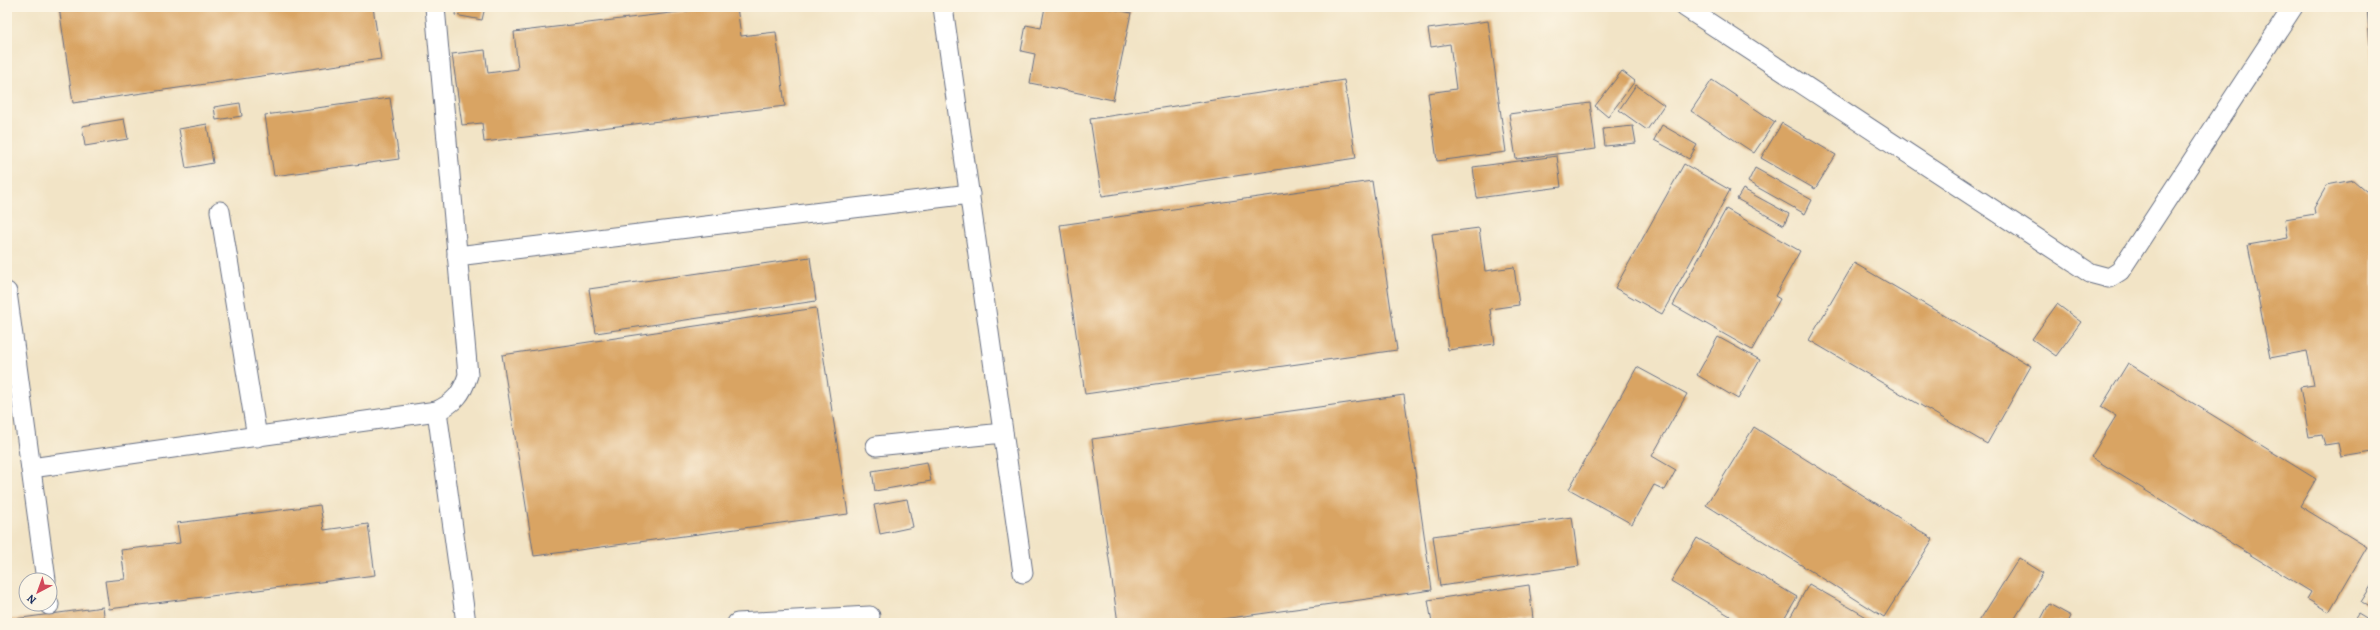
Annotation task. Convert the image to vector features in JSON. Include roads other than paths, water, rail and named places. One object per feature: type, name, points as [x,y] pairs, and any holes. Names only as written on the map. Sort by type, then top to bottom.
[{"type":"lane","points":[[31,468],[437,411],[452,404],[462,391],[468,375],[435,7]]},
{"type":"lane","points":[[944,7],[1023,572]]},
{"type":"lane","points":[[1685,7],[2090,273],[2109,278],[2120,271],[2293,7]]},
{"type":"lane","points":[[457,256],[970,194]]},
{"type":"lane","points":[[220,211],[257,436]]},
{"type":"lane","points":[[7,292],[45,572]]},
{"type":"lane","points":[[437,411],[466,623]]},
{"type":"lane","points":[[876,446],[1003,433]]},
{"type":"lane","points":[[737,623],[870,616]]}]
